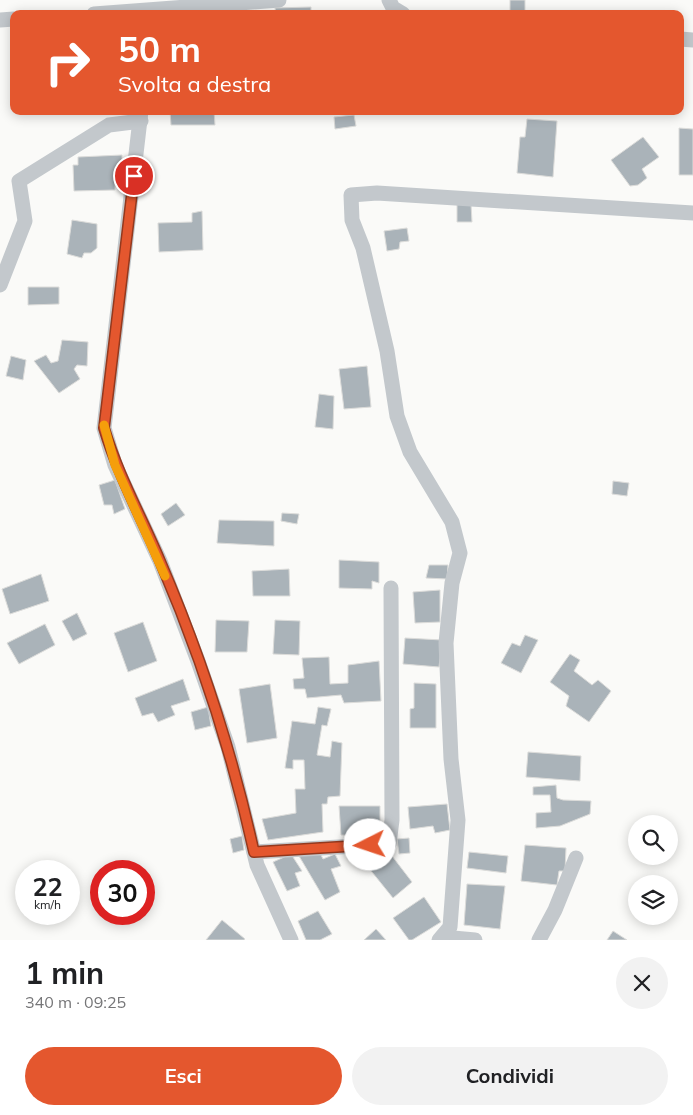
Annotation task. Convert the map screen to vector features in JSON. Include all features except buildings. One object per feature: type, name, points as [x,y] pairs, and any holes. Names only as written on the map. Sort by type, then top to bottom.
[{"type":"street","points":[[127,10],[279,0]]},
{"type":"street","points":[[389,0],[397,10]]},
{"type":"street","points":[[0,285],[25,221],[19,181],[109,125],[141,116],[104,428],[115,465],[160,561],[198,661],[228,747],[257,865],[291,940]]},
{"type":"street","points":[[441,939],[450,927],[458,820],[451,750],[446,643],[452,583],[460,553],[452,522],[410,452],[397,416],[387,351],[363,248],[352,220],[351,195],[377,193],[693,213]]},
{"type":"street","points":[[254,852],[389,844],[392,820],[391,588]]},
{"type":"street","points":[[539,940],[555,910],[576,858]]},
{"type":"street","points":[[441,939],[475,940]]},
{"type":"slow traffic","points":[[104,425],[115,465],[160,561],[165,576]]},
{"type":"route","points":[[134,176],[104,428],[115,465],[160,561],[198,661],[228,747],[254,852],[370,845]]}]
